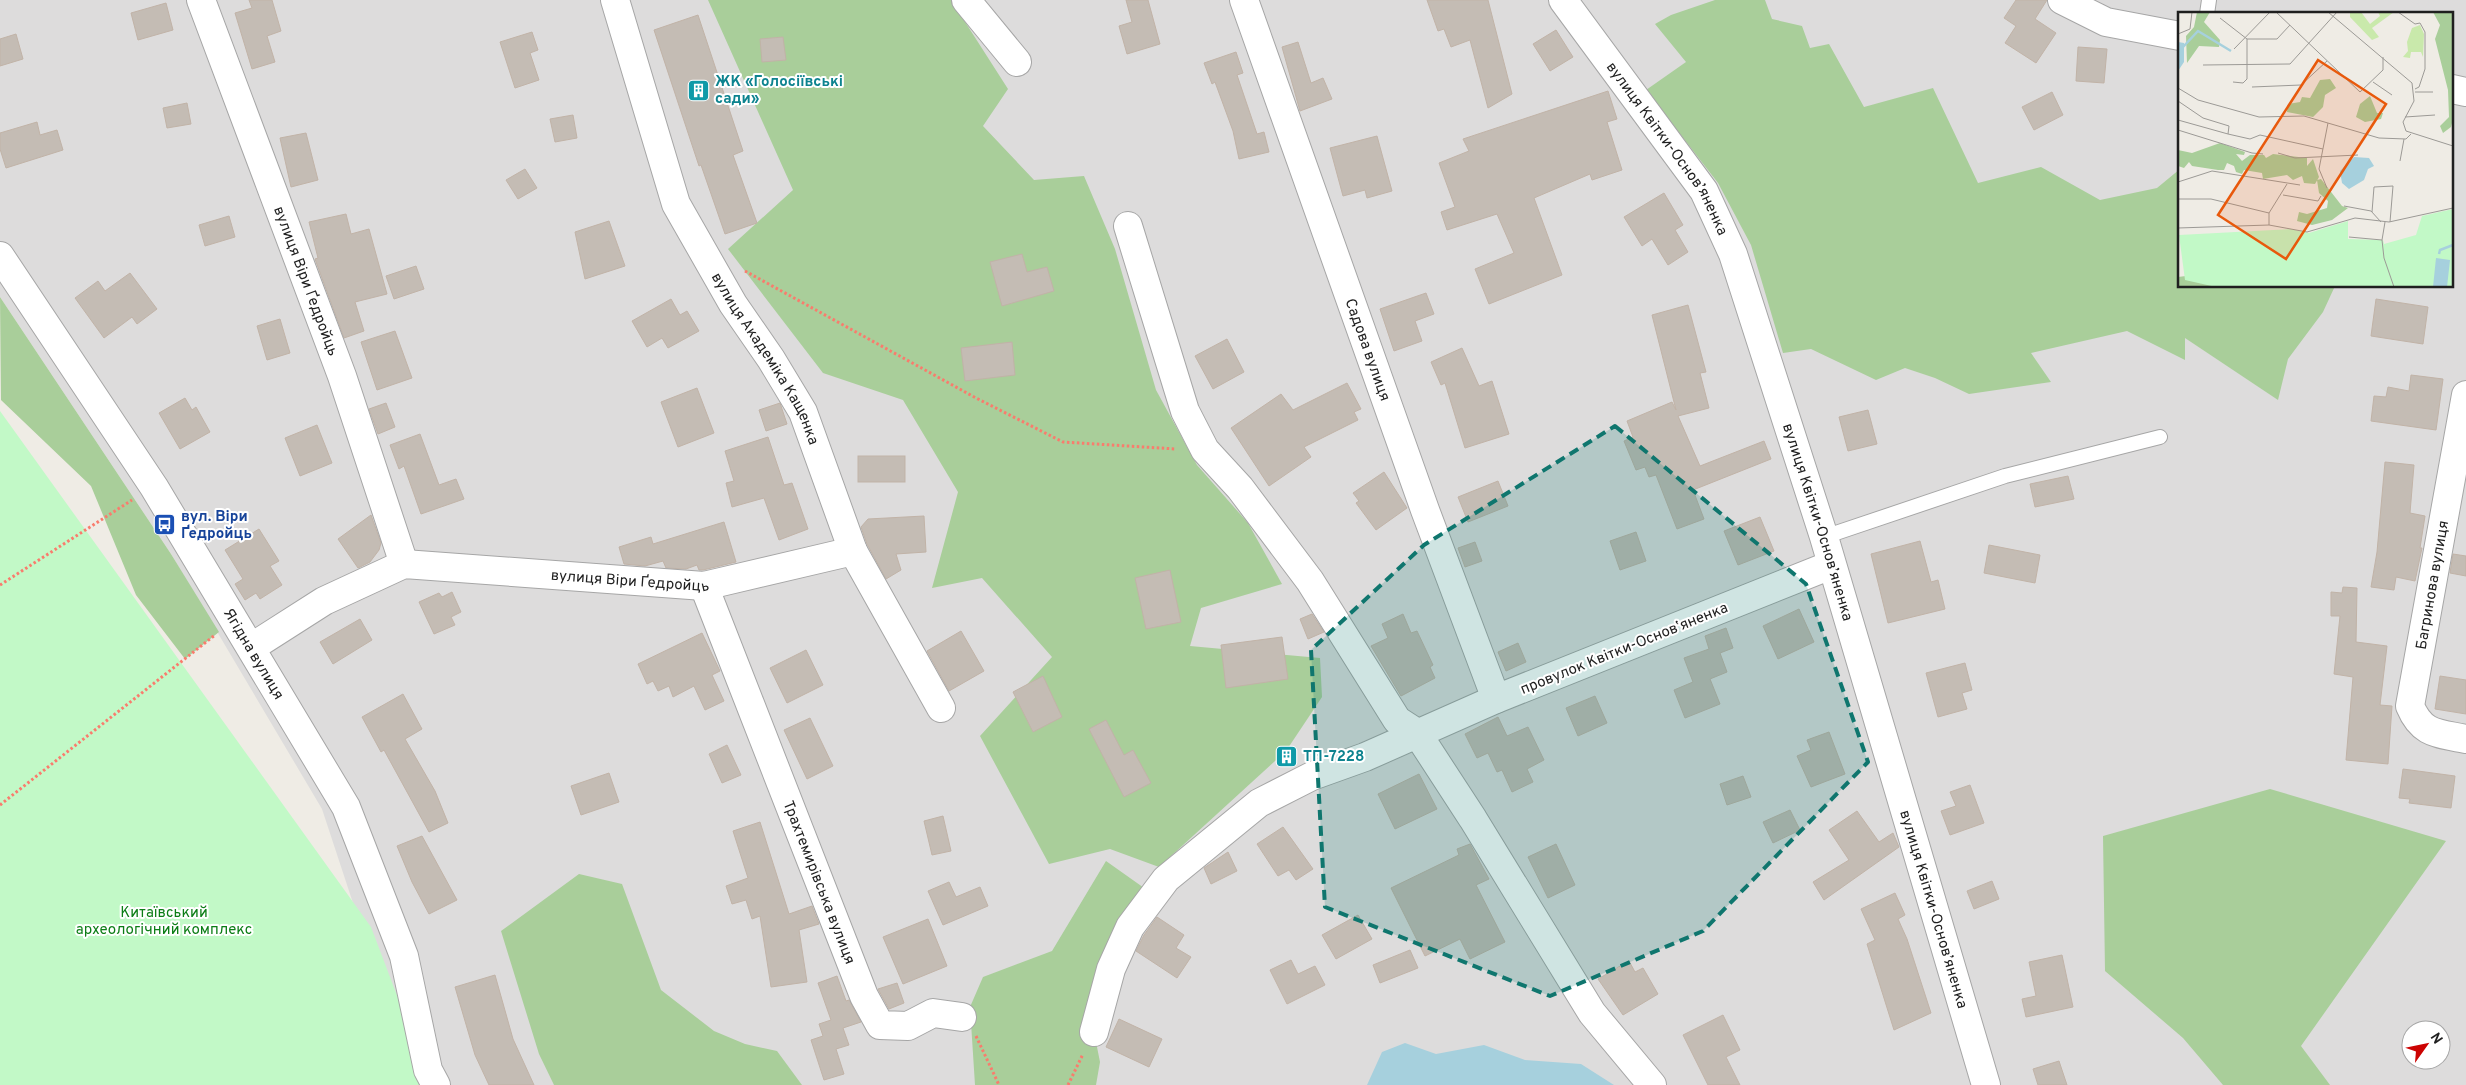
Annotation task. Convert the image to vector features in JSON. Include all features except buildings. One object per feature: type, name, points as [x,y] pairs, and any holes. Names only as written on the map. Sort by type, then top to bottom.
[{"type":"street","name":"вулиця Віри Ґедройць","points":[[201,0],[342,376],[404,564]]},
{"type":"street","name":"вулиця Академіка Кащенка","points":[[615,0],[676,204],[733,304],[771,359],[803,412],[853,552],[941,708]]},
{"type":"street","points":[[966,0],[1017,62]]},
{"type":"street","name":"Садова вулиця","points":[[1244,0],[1425,510],[1496,699]]},
{"type":"street","name":"вулиця Квітки-Основ’яненка","points":[[1563,0],[1704,190],[1733,254],[1824,536],[1986,1085]]},
{"type":"street","points":[[2062,0],[2106,22],[2178,36]]},
{"type":"street","points":[[1128,226],[1185,411],[1205,450],[1240,488],[1310,581],[1397,720],[1417,733],[1473,819],[1592,1014],[1652,1085]]},
{"type":"street","name":"Ягідна вулиця","points":[[0,256],[154,487],[252,647],[346,807],[404,956],[428,1070],[436,1085]]},
{"type":"street","name":"Багринова вулиця","points":[[2466,395],[2410,706],[2416,720],[2424,728],[2434,733],[2466,739]]},
{"type":"street","name":"вулиця Віри Ґедройць","points":[[252,647],[324,601],[404,564],[704,586],[853,552]]},
{"type":"street","name":"провулок Квітки-Основʼяненка","points":[[1094,1032],[1111,969],[1130,927],[1166,879],[1259,803],[1312,776],[1365,757],[1496,699],[1831,565]]},
{"type":"street","name":"Трахтемирівська вулиця","points":[[704,586],[864,996],[880,1025],[908,1026],[933,1013],[962,1018]]},
{"type":"lane","points":[[1824,536],[2005,476],[2160,437]]},
{"type":"path","points":[[743,270],[976,398],[1063,442],[1205,450]]},
{"type":"path","points":[[0,585],[154,487]]},
{"type":"path","points":[[0,805],[235,619]]},
{"type":"path","points":[[962,1018],[981,1042],[999,1085]]},
{"type":"path","points":[[1068,1085],[1094,1032]]},
{"type":"highlighted area","points":[[1615,426],[1806,584],[1868,762],[1703,931],[1550,996],[1325,907],[1311,650],[1424,545]]},
{"type":"shaded area","points":[[0,0],[2466,0],[2466,1085],[413,1085],[322,809],[171,554],[0,297]]},
{"type":"green space","points":[[708,0],[951,0],[1008,89],[983,126],[1034,180],[1084,176],[1115,249],[1156,390],[1197,465],[1248,523],[1282,584],[1201,608],[1190,646],[1320,658],[1322,697],[1286,751],[1159,867],[1110,849],[1049,864],[980,736],[1052,657],[982,578],[932,588],[958,492],[903,400],[823,373],[728,249],[793,190]]},
{"type":"green space","points":[[1715,0],[1765,0],[1772,19],[1802,26],[1810,48],[1829,44],[1864,107],[1933,88],[1978,183],[2041,167],[2100,200],[2157,188],[2178,171],[2178,288],[2334,288],[2323,312],[2288,359],[2278,400],[2185,338],[2185,360],[2127,331],[2031,353],[2051,382],[1969,394],[1935,378],[1905,368],[1876,380],[1811,349],[1783,353],[1751,245],[1718,183],[1646,90],[1686,62],[1655,24],[1671,15]]},
{"type":"green space","points":[[0,297],[171,554],[219,632],[185,659],[136,595],[91,486],[1,400]]},
{"type":"green space","name":"Китаївський археологічний комплекс","points":[[0,411],[371,927],[431,1085],[0,1085]]},
{"type":"green space","points":[[2270,789],[2446,841],[2301,1046],[2330,1085],[2223,1085],[2183,1038],[2105,971],[2103,836]]},
{"type":"green space","points":[[1106,861],[1154,895],[1094,1032],[1100,1062],[1096,1085],[975,1085],[970,1007],[983,977],[1052,951]]},
{"type":"green space","points":[[579,874],[622,884],[661,990],[714,1031],[745,1044],[777,1051],[802,1085],[554,1085],[539,1054],[501,931]]},
{"type":"water","points":[[1405,1043],[1436,1054],[1484,1045],[1525,1060],[1581,1064],[1614,1085],[1367,1085],[1382,1052]]},
{"type":"place","name":"ЖК «Голосіївські сади»","points":[[699,90]]},
{"type":"place","name":"вул. Віри Ґедройць","points":[[165,525]]},
{"type":"place","name":"ТП-7228","points":[[1287,756]]}]
